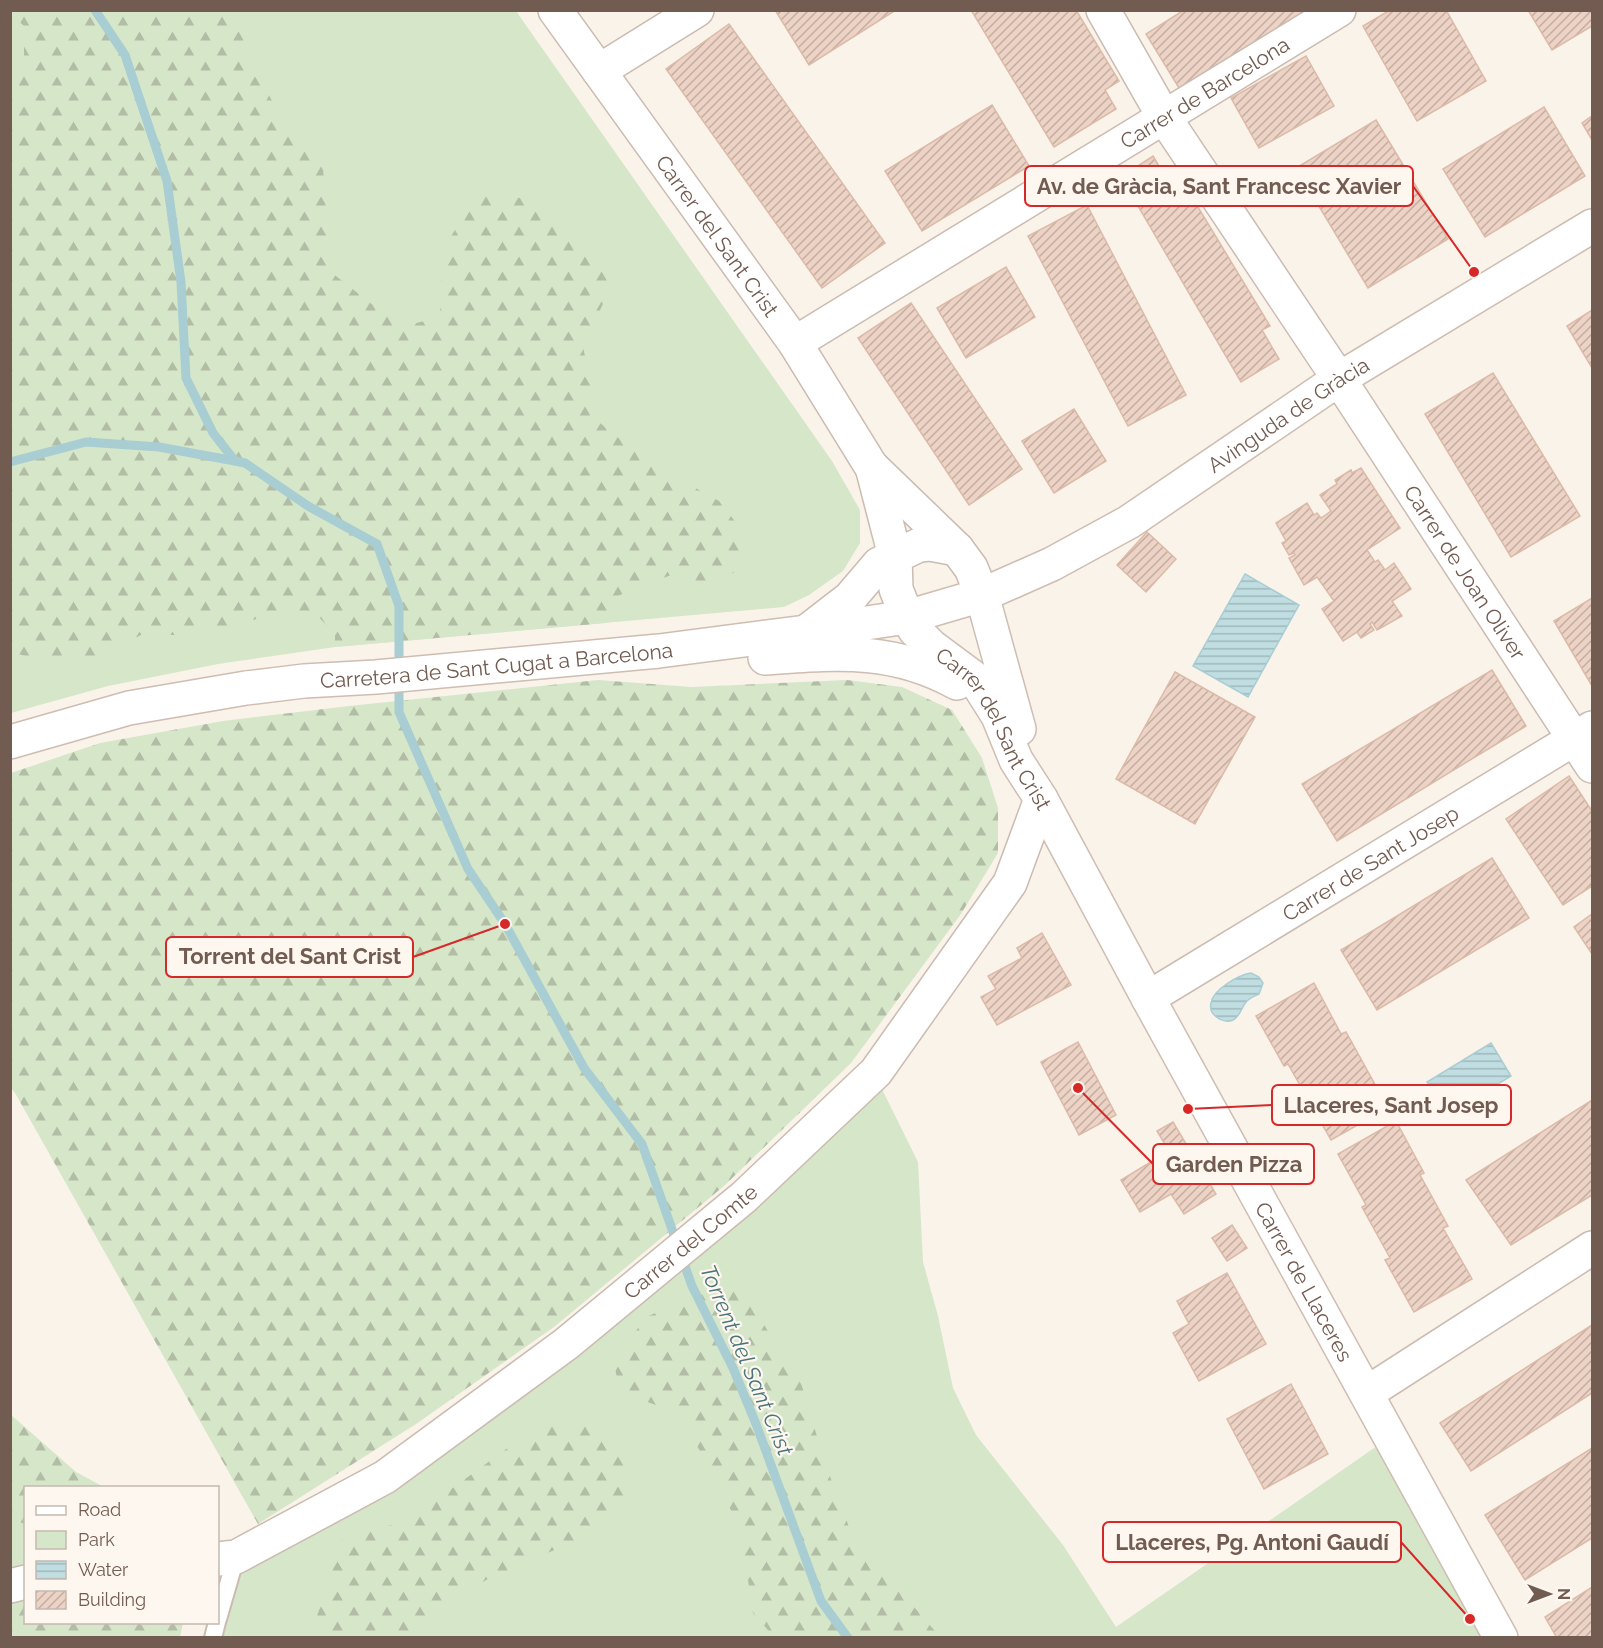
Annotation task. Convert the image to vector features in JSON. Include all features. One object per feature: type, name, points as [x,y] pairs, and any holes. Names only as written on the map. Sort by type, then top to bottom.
[{"type":"street","name":"Carrer del Sant Crist","points":[[555,10],[795,343],[871,465],[957,549],[972,568],[982,595],[1041,799]]},
{"type":"street","points":[[599,71],[697,10]]},
{"type":"street","name":"Carrer de Joan Oliver","points":[[1103,10],[1164,117],[1587,744]]},
{"type":"street","name":"Carrer de Barcelona","points":[[795,343],[1340,10]]},
{"type":"street","name":"Avinguda de Gràcia","points":[[982,595],[1052,564],[1129,522],[1339,379],[1593,226]]},
{"type":"street","name":"Carrer del Sant Crist","points":[[871,465],[895,556],[896,589],[907,617],[915,630],[931,646],[974,678],[998,716],[1016,760],[1041,799]]},
{"type":"street","points":[[806,632],[850,598],[879,564],[919,545],[930,544],[957,549]]},
{"type":"street","name":"Carretera de Sant Cugat a Barcelona","points":[[10,742],[129,708],[235,690],[304,681],[376,677],[659,651],[907,617],[982,595]]},
{"type":"street","points":[[659,651],[710,659],[826,654],[882,656],[938,672],[988,699]]},
{"type":"street","name":"Carrer de Sant Josep","points":[[1148,998],[1587,744]]},
{"type":"street","name":"Carrer de Llaceres","points":[[1041,799],[1148,998],[1501,1638]]},
{"type":"street","name":"Carrer del Comte","points":[[227,1558],[385,1477],[566,1344],[744,1197],[876,1072],[1010,883],[1041,799]]},
{"type":"street","points":[[1367,1393],[1593,1248]]},
{"type":"lane","points":[[219,1608],[227,1558]]},
{"type":"green space","points":[[11,10],[231,11],[280,117],[322,154],[327,225],[327,269],[401,327],[440,317],[442,251],[477,194],[531,199],[584,240],[613,282],[583,347],[600,423],[647,461],[719,501],[745,534],[744,567],[704,589],[671,575],[610,599],[606,623],[335,647],[335,635],[318,616],[269,616],[191,635],[141,635],[93,660],[40,660],[11,652],[10,72],[24,66],[24,26],[11,14]]},
{"type":"green space","points":[[11,11],[516,11],[832,461],[860,510],[860,543],[843,571],[809,595],[784,607],[335,647],[218,664],[108,686],[11,713]]},
{"type":"green space","points":[[598,680],[692,687],[847,680],[902,687],[952,710],[982,758],[998,808],[998,853],[961,914],[851,1063],[724,1186],[554,1327],[416,1424],[258,1524],[11,1088],[11,773],[100,743],[223,721]]},
{"type":"green space","points":[[874,1073],[918,1162],[923,1262],[938,1316],[953,1388],[976,1435],[1063,1545],[1116,1627],[1390,1437],[1501,1638],[213,1638],[217,1624],[219,1624],[236,1557],[385,1477]]},
{"type":"green space","points":[[736,1281],[801,1383],[825,1463],[852,1535],[940,1637],[774,1637],[753,1613],[740,1528],[678,1413],[620,1392],[613,1359],[648,1316]]},
{"type":"green space","points":[[10,1414],[76,1472],[102,1486],[24,1486],[24,1524],[11,1519]]},
{"type":"green space","points":[[538,1426],[590,1426],[624,1446],[626,1506],[575,1541],[486,1580],[401,1637],[310,1637],[344,1535],[406,1522]]},
{"type":"green space","points":[[10,1475],[24,1486],[24,1582],[10,1586]]},
{"type":"green space","points":[[24,1582],[24,1624],[183,1624],[180,1637],[11,1637],[10,1586]]},
{"type":"water","points":[[1245,574],[1299,605],[1248,697],[1193,666]]},
{"type":"water","points":[[1251,973],[1259,977],[1263,983],[1259,994],[1247,1001],[1233,1020],[1225,1021],[1217,1018],[1211,1007],[1216,993],[1234,980]]},
{"type":"water","points":[[1491,1043],[1511,1076],[1448,1115],[1427,1082]]},
{"type":"building","points":[[775,10],[896,10],[809,65]]},
{"type":"building","points":[[971,10],[1076,10],[1119,81],[1105,90],[1116,109],[1054,147]]},
{"type":"building","points":[[1184,10],[1307,10],[1179,88],[1146,34]]},
{"type":"building","points":[[1390,10],[1446,10],[1486,81],[1417,121],[1363,26]]},
{"type":"building","points":[[1528,10],[1592,10],[1592,26],[1552,50]]},
{"type":"building","points":[[729,24],[885,243],[822,288],[666,69]]},
{"type":"building","points":[[1306,56],[1334,106],[1259,148],[1231,98]]},
{"type":"building","points":[[992,105],[1029,166],[922,231],[885,171]]},
{"type":"building","points":[[1544,107],[1585,176],[1485,237],[1443,169]]},
{"type":"building","points":[[1592,116],[1592,140],[1582,123]]},
{"type":"building","points":[[1376,120],[1448,239],[1368,288],[1296,168]]},
{"type":"building","points":[[1153,156],[1170,185],[1181,179],[1270,326],[1262,330],[1279,359],[1241,382],[1121,177]]},
{"type":"building","points":[[1087,205],[1186,395],[1128,426],[1028,236]]},
{"type":"building","points":[[1006,267],[1035,317],[966,358],[937,308]]},
{"type":"building","points":[[911,303],[1022,469],[969,505],[858,338]]},
{"type":"building","points":[[1592,310],[1592,368],[1567,326]]},
{"type":"building","points":[[1493,373],[1580,516],[1511,557],[1425,414]]},
{"type":"building","points":[[1074,409],[1106,461],[1054,493],[1022,441]]},
{"type":"building","points":[[1361,468],[1400,528],[1367,550],[1375,562],[1378,560],[1385,570],[1394,563],[1411,589],[1392,601],[1402,616],[1377,630],[1372,622],[1370,624],[1374,630],[1361,638],[1357,632],[1343,641],[1322,609],[1334,601],[1317,577],[1304,585],[1289,558],[1295,555],[1294,553],[1289,555],[1282,543],[1286,541],[1276,523],[1307,503],[1314,515],[1317,513],[1321,518],[1331,511],[1320,495],[1337,484],[1335,480],[1351,470],[1352,473]]},
{"type":"building","points":[[1147,532],[1176,559],[1146,592],[1117,565]]},
{"type":"building","points":[[1592,598],[1592,686],[1554,621]]},
{"type":"building","points":[[1492,670],[1526,726],[1337,841],[1302,784]]},
{"type":"building","points":[[1175,672],[1255,717],[1195,824],[1116,779]]},
{"type":"building","points":[[1569,776],[1592,811],[1592,886],[1563,905],[1506,819]]},
{"type":"building","points":[[1492,858],[1529,918],[1377,1010],[1341,950]]},
{"type":"building","points":[[1592,914],[1592,954],[1574,927]]},
{"type":"building","points":[[1042,933],[1071,985],[997,1025],[981,997],[996,989],[988,976],[1022,958],[1017,948]]},
{"type":"building","points":[[1314,983],[1341,1034],[1346,1032],[1388,1108],[1331,1140],[1288,1064],[1284,1066],[1256,1016]]},
{"type":"building","points":[[1078,1042],[1116,1115],[1079,1135],[1041,1062]]},
{"type":"building","points":[[1592,1100],[1592,1195],[1511,1245],[1466,1180]]},
{"type":"building","points":[[1396,1121],[1424,1173],[1420,1175],[1448,1226],[1443,1228],[1472,1279],[1414,1312],[1385,1260],[1390,1258],[1362,1207],[1366,1205],[1338,1154]]},
{"type":"building","points":[[1173,1122],[1216,1194],[1184,1214],[1171,1194],[1140,1212],[1121,1180],[1169,1151],[1157,1131]]},
{"type":"building","points":[[1232,1225],[1247,1248],[1227,1261],[1212,1238]]},
{"type":"building","points":[[1227,1273],[1266,1344],[1199,1381],[1173,1333],[1189,1324],[1177,1301]]},
{"type":"building","points":[[1592,1325],[1592,1393],[1471,1471],[1440,1423]]},
{"type":"building","points":[[1291,1384],[1328,1454],[1264,1489],[1227,1419]]},
{"type":"building","points":[[1592,1448],[1592,1538],[1525,1580],[1485,1515]]},
{"type":"building","points":[[1592,1587],[1592,1638],[1557,1638],[1545,1617]]},
{"type":"waterway","points":[[95,10],[125,55],[167,181],[181,282],[186,378],[213,433],[235,461]]},
{"type":"waterway","name":"Torrent del Sant Crist","points":[[10,462],[86,442],[159,447],[245,463],[308,506],[377,544],[399,606],[399,712],[468,869],[505,924],[584,1068],[642,1144],[692,1286],[733,1368],[756,1424],[821,1601],[848,1638]]},
{"type":"place","name":"Av. de Gràcia, Sant Francesc Xavier","points":[[1474,272]]},
{"type":"place","name":"Torrent del Sant Crist","points":[[505,924]]},
{"type":"place","name":"Garden Pizza","points":[[1078,1088]]},
{"type":"place","name":"Llaceres, Sant Josep","points":[[1188,1109]]},
{"type":"place","name":"Llaceres, Pg. Antoni Gaudí","points":[[1470,1619]]}]
